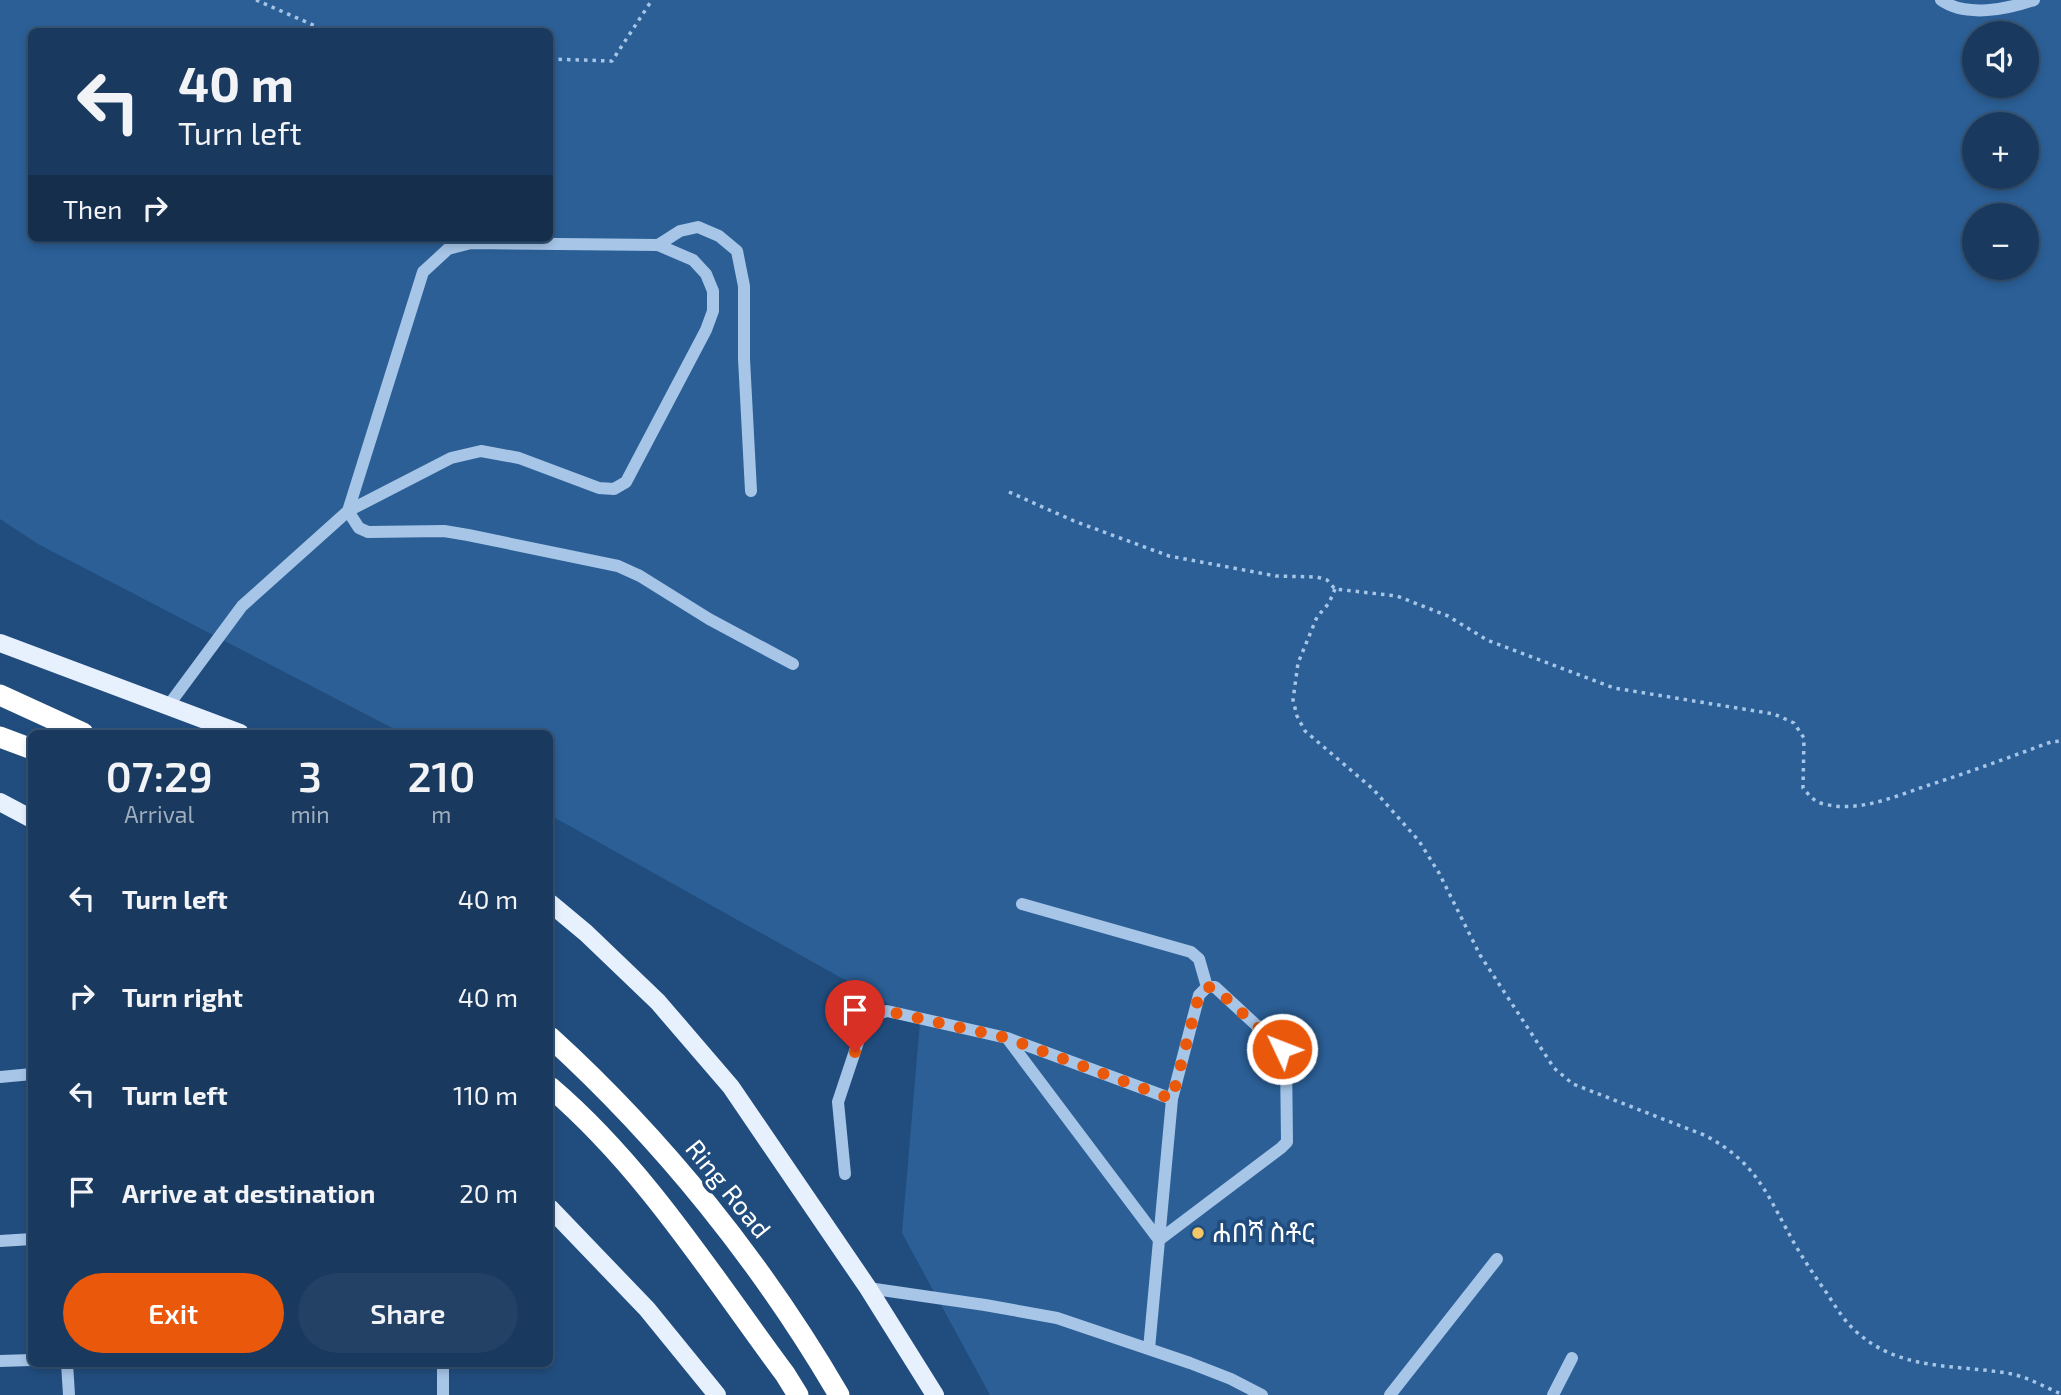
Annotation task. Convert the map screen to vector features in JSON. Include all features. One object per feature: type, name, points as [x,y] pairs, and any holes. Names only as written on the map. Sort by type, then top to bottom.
[{"type":"highway","points":[[0,695],[76,730]]},
{"type":"highway","points":[[0,737],[28,748]]},
{"type":"highway","name":"Ring Road","points":[[553,1040],[594,1077],[676,1166],[782,1304],[839,1395]]},
{"type":"highway","points":[[553,1090],[575,1109],[643,1183],[798,1395]]},
{"type":"main road","points":[[0,643],[232,730]]},
{"type":"main road","points":[[0,802],[28,816]]},
{"type":"main road","points":[[553,906],[658,1002],[731,1087],[868,1288],[935,1395]]},
{"type":"main road","points":[[553,1211],[647,1309],[717,1395]]},
{"type":"street","points":[[1941,0],[1946,4],[1971,10],[2000,9],[2034,0]]},
{"type":"street","points":[[658,245],[680,231],[698,228],[719,236],[737,251],[744,286],[744,359],[751,491]]},
{"type":"street","points":[[168,706],[242,606],[348,510],[451,458],[481,451],[519,458],[599,488],[614,489],[626,482],[706,330],[713,311],[713,291],[706,274],[694,260],[658,245],[471,243],[448,250],[423,272],[348,510],[359,528],[368,532],[456,533],[618,566],[793,664]]},
{"type":"street","points":[[1022,904],[1191,952],[1199,959],[1206,987]]},
{"type":"street","points":[[1149,1349],[1172,1099],[1199,995],[1206,987]]},
{"type":"street","points":[[1159,1240],[1287,1142],[1286,1057],[1282,1049],[1215,988],[1206,987]]},
{"type":"street","points":[[845,1174],[838,1102],[863,1027],[874,1016],[887,1011],[1007,1038],[1172,1099]]},
{"type":"street","points":[[1007,1038],[1159,1240]]},
{"type":"street","points":[[0,1077],[28,1074]]},
{"type":"street","points":[[0,1241],[28,1239]]},
{"type":"street","points":[[1390,1395],[1497,1259]]},
{"type":"street","points":[[868,1288],[1057,1318],[1231,1379],[1262,1395]]},
{"type":"street","points":[[1553,1395],[1572,1359]]},
{"type":"street","points":[[0,1361],[28,1360]]},
{"type":"street","points":[[67,1367],[69,1395]]},
{"type":"street","points":[[443,1367],[443,1395]]},
{"type":"path","points":[[256,0],[320,28]]},
{"type":"path","points":[[553,59],[612,61],[650,3],[649,0]]},
{"type":"path","points":[[1009,492],[1074,521],[1169,556],[1276,576],[1317,577],[1327,580],[1335,589],[1397,596],[1448,616],[1488,640],[1614,688],[1773,714],[1794,723],[1804,738],[1803,788],[1812,799],[1823,804],[1869,804],[1985,767],[2051,742],[2061,741]]},
{"type":"path","points":[[1335,589],[1329,603],[1317,617],[1298,663],[1293,700],[1297,716],[1305,731],[1373,789],[1419,841],[1439,873],[1480,955],[1554,1068],[1573,1084],[1704,1135],[1722,1144],[1739,1158],[1766,1189],[1803,1257],[1843,1318],[1860,1336],[1887,1352],[1910,1361],[2013,1374],[2061,1394]]},
{"type":"shaded area","points":[[0,0],[2061,0],[2061,1395],[990,1395],[902,1233],[920,1022],[553,817],[553,730],[396,730],[38,544],[0,519]]},
{"type":"place","name":"ሐበሻ ስቶር","points":[[1198,1233]]},
{"type":"route","points":[[855,1052],[863,1027],[874,1016],[887,1011],[1007,1038],[1172,1099],[1199,995],[1206,987],[1215,988],[1282,1049]]}]
